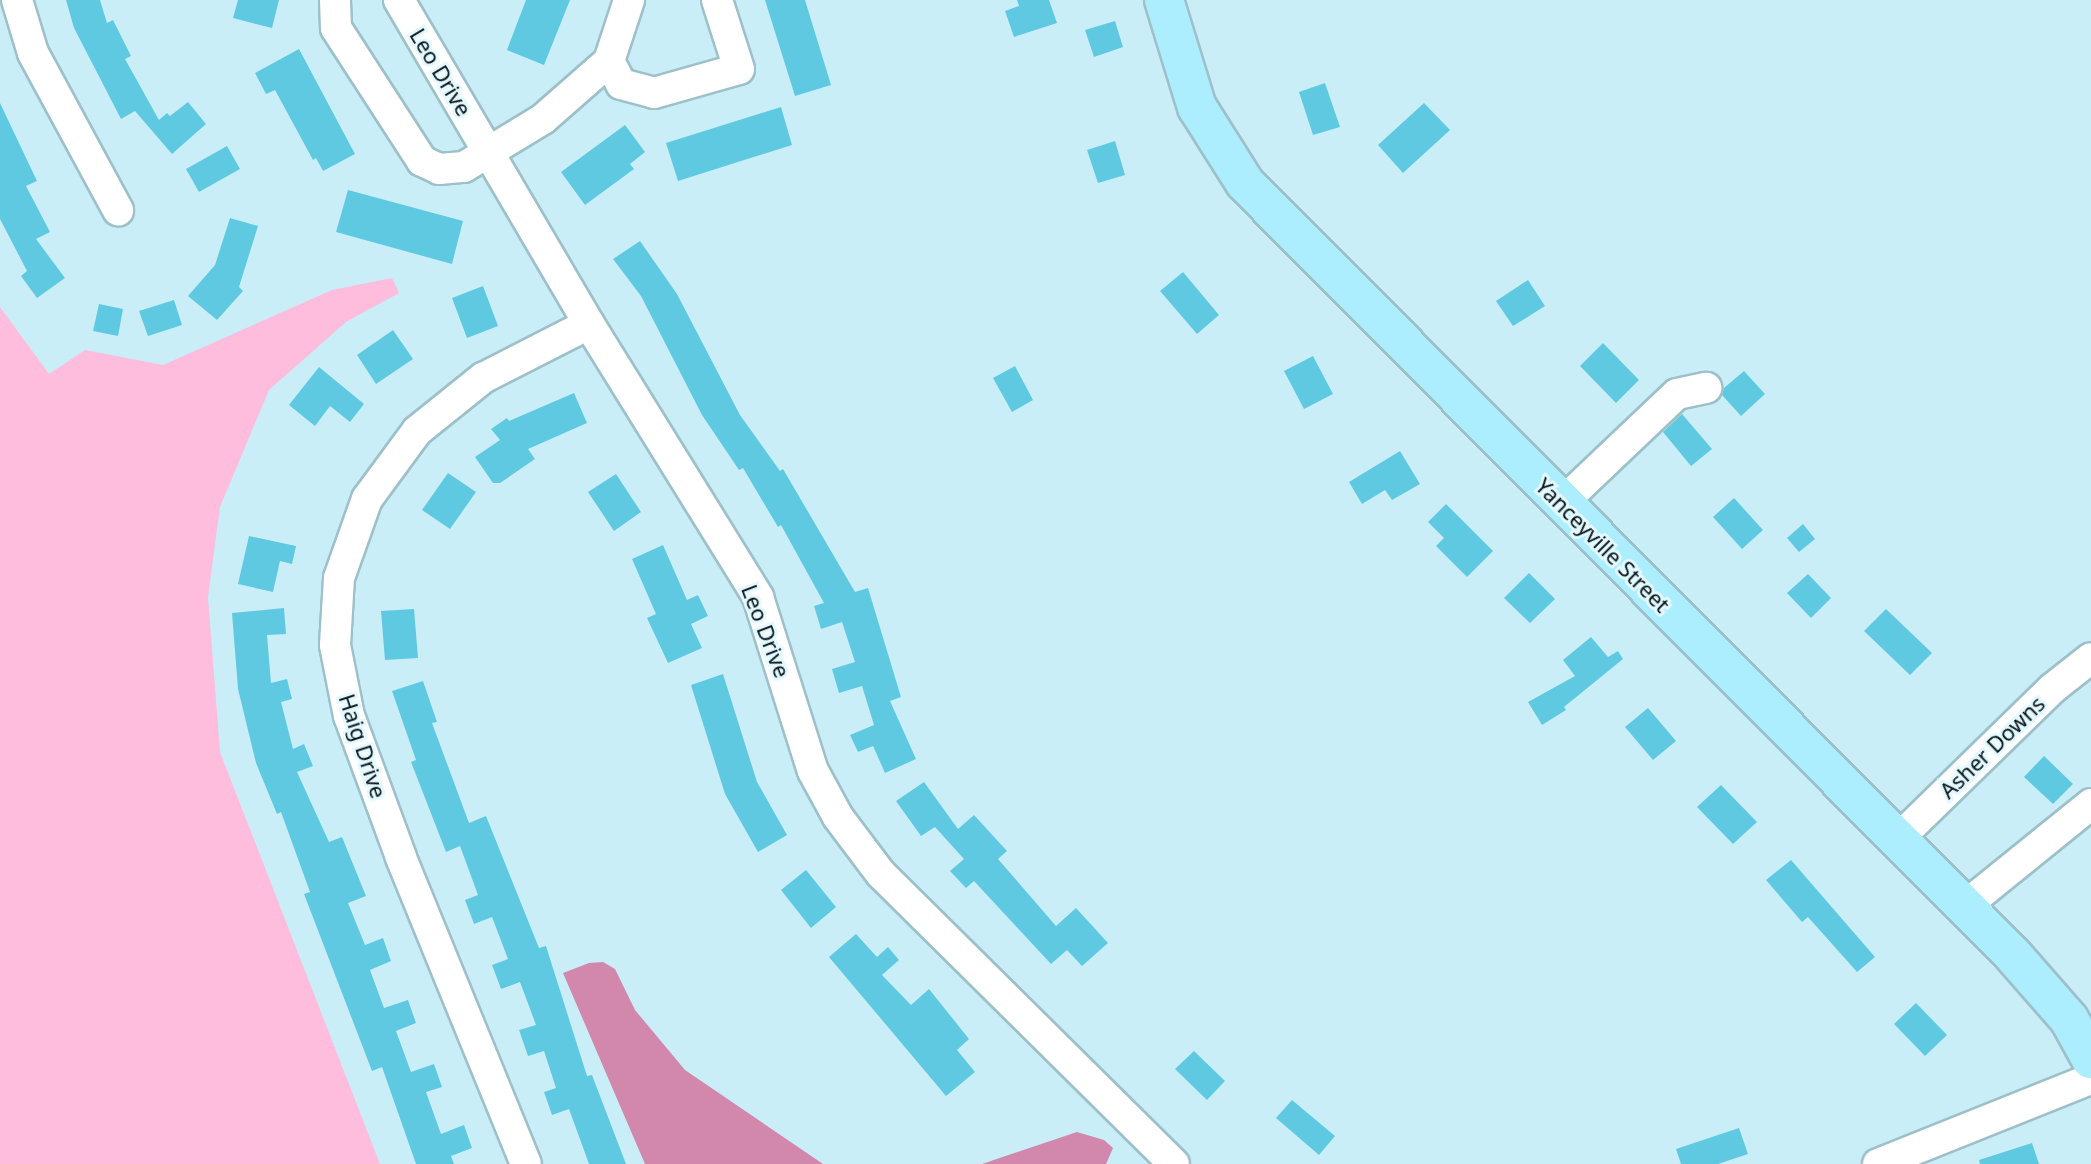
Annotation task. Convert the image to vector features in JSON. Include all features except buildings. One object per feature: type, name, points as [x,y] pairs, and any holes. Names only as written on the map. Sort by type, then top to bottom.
[{"type":"main road","name":"Yanceyville Street","points":[[1164,0],[1197,107],[1245,183],[1965,906],[2069,1019],[2091,1059]]},
{"type":"street","points":[[17,0],[33,53],[118,210]]},
{"type":"street","points":[[335,0],[336,28],[422,161],[439,169],[464,167],[543,119],[609,61],[629,0]]},
{"type":"street","name":"Leo Drive","points":[[399,0],[589,324],[758,597],[813,771],[838,817],[881,874],[1174,1164]]},
{"type":"street","points":[[609,61],[621,84],[654,93],[739,69],[717,0]]},
{"type":"street","name":"Haig Drive","points":[[526,1164],[401,857],[349,716],[335,645],[339,578],[367,499],[417,431],[483,378],[589,324]]},
{"type":"street","points":[[1562,503],[1677,394],[1706,388]]},
{"type":"street","name":"Asher Downs","points":[[1898,839],[2053,688],[2091,658]]},
{"type":"street","points":[[1965,906],[2091,804]]},
{"type":"street","points":[[1878,1164],[2091,1079]]},
{"type":"shaded area","points":[[392,278],[399,293],[346,322],[269,390],[220,507],[208,597],[220,752],[380,1164],[0,1164],[0,307],[49,374],[85,350],[163,365],[332,290]]},
{"type":"shaded area","points":[[603,962],[615,969],[635,1010],[685,1070],[823,1164],[645,1164],[563,973],[589,963]]},
{"type":"shaded area","points":[[1077,1132],[1104,1140],[1113,1148],[1106,1164],[982,1164]]}]
